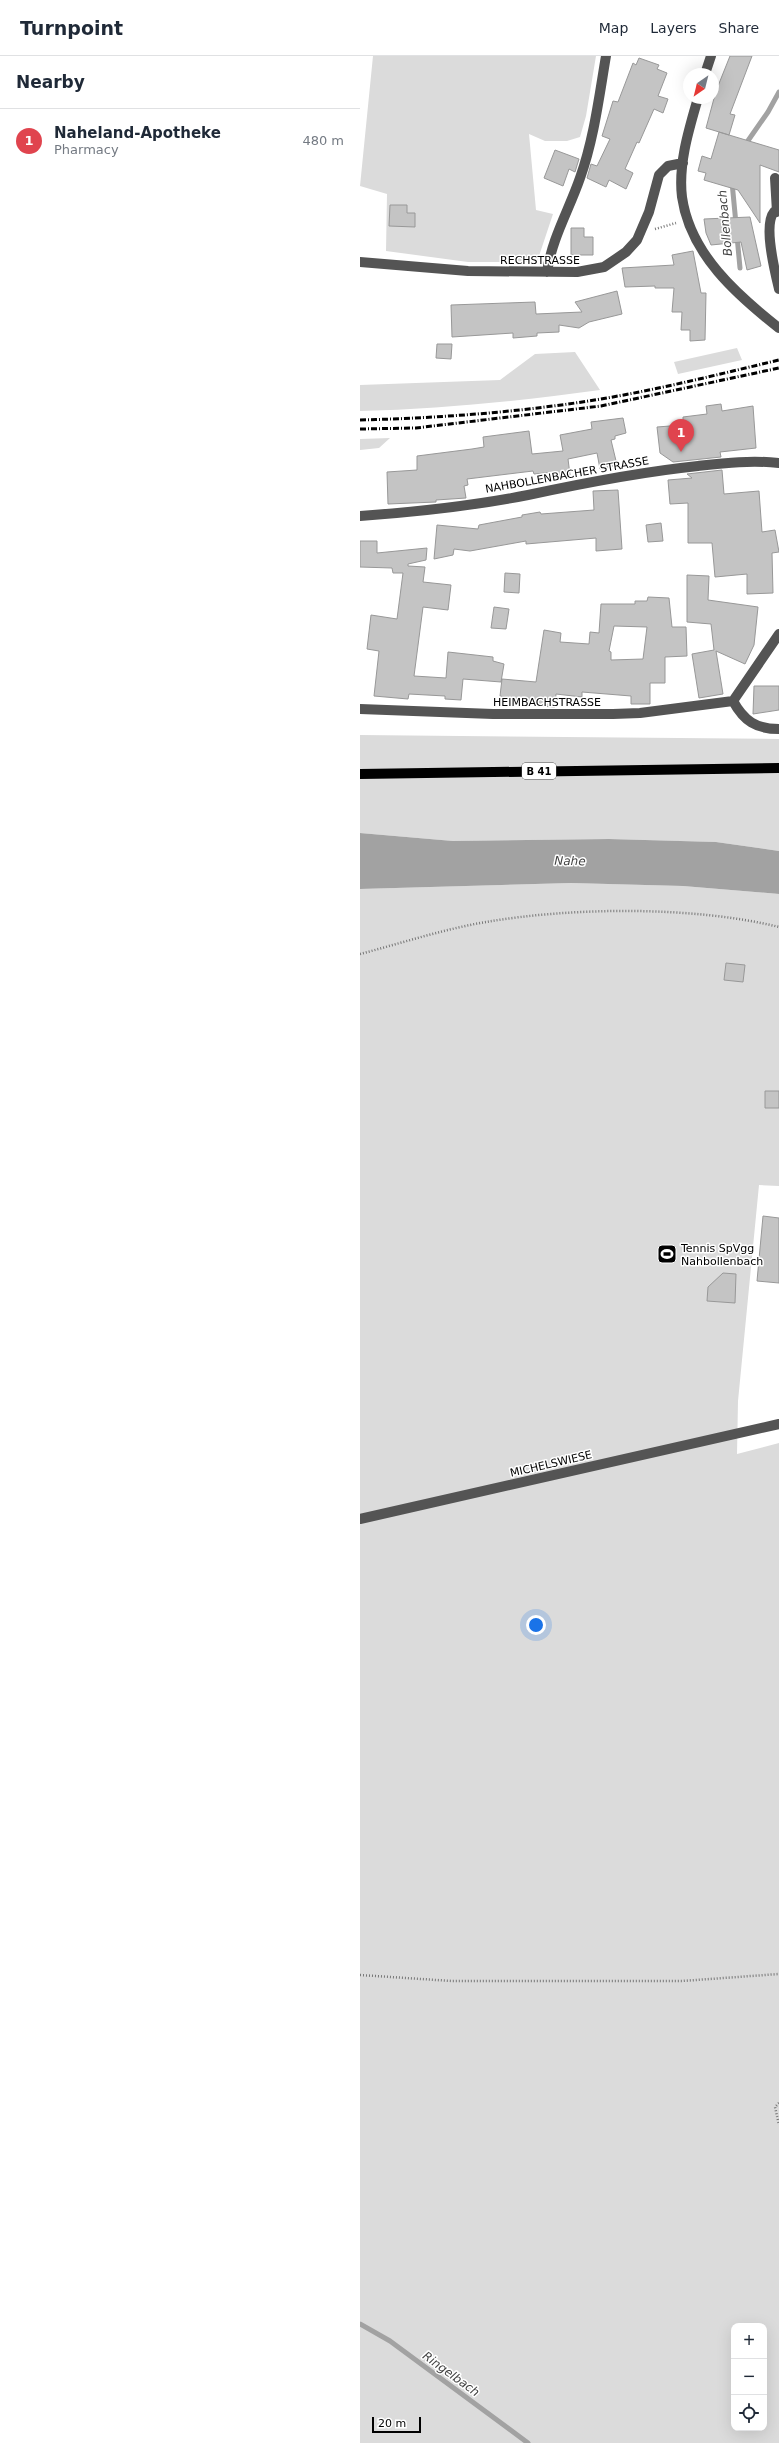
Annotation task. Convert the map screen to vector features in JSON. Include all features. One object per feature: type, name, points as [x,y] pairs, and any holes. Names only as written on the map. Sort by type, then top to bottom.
[{"type":"main road","name":"B 41","points":[[360,774],[779,768]]},
{"type":"street","points":[[547,272],[550,252],[558,228],[586,159],[606,56]]},
{"type":"street","points":[[707,68],[711,56]]},
{"type":"street","points":[[697,104],[683,163],[682,196],[686,212],[698,242],[729,286],[779,328]]},
{"type":"street","name":"RECHSTRASSE","points":[[360,262],[468,271],[592,271],[604,267],[626,252],[637,240],[644,226],[659,175],[668,166],[683,163]]},
{"type":"street","points":[[775,178],[778,212],[770,217],[770,227],[773,260],[779,289]]},
{"type":"street","name":"NAHBOLLENBACHER STRASSE","points":[[360,516],[414,513],[469,505],[593,481],[686,467],[745,461],[779,464]]},
{"type":"street","points":[[779,634],[733,701],[741,715],[747,721],[767,729],[779,729]]},
{"type":"street","name":"HEIMBACHSTRASSE","points":[[360,709],[492,714],[613,714],[640,713],[733,701]]},
{"type":"street","name":"MICHELSWIESE","points":[[360,1519],[779,1424]]},
{"type":"path","points":[[657,230],[676,223]]},
{"type":"path","points":[[360,954],[485,922],[532,915],[626,911],[712,916],[779,927]]},
{"type":"path","points":[[360,1975],[468,1981],[682,1981],[779,1974]]},
{"type":"path","points":[[779,2103],[775,2107],[779,2125]]},
{"type":"shaded area","points":[[373,56],[596,56],[586,116],[580,137],[567,141],[545,141],[529,134],[536,210],[553,214],[537,262],[468,262],[386,251],[387,194],[360,186]]},
{"type":"shaded area","points":[[737,348],[742,360],[678,374],[674,362]]},
{"type":"shaded area","points":[[575,352],[600,390],[480,404],[360,411],[360,385],[500,380],[535,354]]},
{"type":"shaded area","points":[[390,438],[379,448],[360,450],[360,439]]},
{"type":"shaded area","points":[[360,735],[779,739],[779,851],[716,842],[609,839],[453,841],[360,833]]},
{"type":"shaded area","points":[[571,883],[683,886],[779,894],[779,1186],[759,1185],[738,1401],[737,1454],[779,1443],[779,2443],[360,2443],[360,889]]},
{"type":"water","name":"Nahe","points":[[360,833],[453,841],[609,839],[716,842],[779,851],[779,894],[683,886],[571,883],[360,889]]},
{"type":"building","points":[[730,56],[752,56],[730,114],[735,115],[729,135],[706,128],[712,104],[719,104],[719,84]]},
{"type":"building","points":[[639,58],[659,65],[657,69],[667,73],[658,96],[668,99],[663,113],[654,109],[639,143],[637,142],[625,169],[633,173],[626,189],[609,180],[606,187],[587,178],[591,164],[597,166],[610,139],[602,136],[613,101],[618,102],[633,63],[636,65]]},
{"type":"building","points":[[719,132],[779,150],[779,172],[760,165],[760,223],[738,190],[704,180],[706,173],[698,171],[702,156],[711,159]]},
{"type":"building","points":[[555,150],[579,159],[575,172],[569,169],[563,186],[544,178]]},
{"type":"building","points":[[390,205],[407,205],[407,213],[415,213],[415,227],[389,226]]},
{"type":"building","points":[[750,217],[761,266],[747,270],[741,242],[711,245],[706,233],[704,219]]},
{"type":"building","points":[[571,228],[584,228],[584,237],[593,237],[593,255],[571,255]]},
{"type":"building","points":[[693,251],[701,293],[706,293],[705,340],[690,341],[690,330],[681,330],[682,312],[672,312],[674,288],[655,288],[655,286],[625,287],[622,268],[674,265],[672,255]]},
{"type":"building","points":[[617,291],[622,314],[589,322],[579,328],[559,325],[559,332],[537,333],[537,336],[513,338],[513,333],[452,337],[451,305],[535,302],[536,314],[582,312],[575,302]]},
{"type":"building","points":[[437,344],[452,344],[451,359],[436,358]]},
{"type":"building","points":[[721,404],[722,411],[753,406],[756,448],[720,452],[721,457],[673,462],[660,453],[657,427],[683,425],[683,417],[707,414],[706,406]]},
{"type":"building","points":[[623,418],[626,433],[615,436],[615,439],[611,440],[617,465],[600,469],[597,453],[568,459],[570,475],[557,478],[556,472],[534,474],[533,471],[467,479],[468,485],[464,486],[466,498],[436,500],[436,502],[388,504],[387,472],[417,470],[417,456],[484,447],[483,437],[529,431],[532,454],[563,451],[560,435],[592,429],[591,422]]},
{"type":"building","points":[[722,470],[724,494],[759,491],[762,532],[775,530],[779,552],[772,553],[773,593],[747,594],[747,574],[715,577],[712,543],[688,543],[688,503],[670,504],[668,480],[692,478],[687,474]]},
{"type":"building","points":[[618,490],[622,549],[596,551],[596,538],[526,544],[526,541],[470,551],[454,549],[453,555],[434,559],[437,525],[478,529],[479,525],[540,512],[541,514],[594,510],[593,491]]},
{"type":"building","points":[[661,523],[663,541],[648,542],[646,525]]},
{"type":"building","points":[[360,541],[377,541],[377,553],[427,548],[426,560],[408,564],[408,566],[425,567],[423,582],[451,585],[448,610],[423,607],[414,676],[446,678],[448,652],[493,657],[493,661],[504,664],[501,682],[463,679],[461,700],[445,699],[445,696],[409,694],[408,699],[374,696],[379,651],[367,649],[371,615],[397,619],[403,573],[393,573],[392,568],[360,567]]},
{"type":"building","points":[[505,573],[520,574],[519,593],[504,592]]},
{"type":"building","points":[[687,575],[709,576],[708,600],[758,607],[754,645],[745,664],[716,651],[723,694],[699,698],[692,654],[714,650],[711,624],[687,622]]},
{"type":"building","points":[[648,597],[669,598],[672,627],[686,627],[687,656],[665,657],[665,683],[650,683],[650,704],[631,704],[631,696],[582,692],[582,697],[556,694],[555,707],[538,706],[538,703],[500,696],[502,679],[536,682],[544,630],[561,633],[560,642],[589,644],[590,632],[599,633],[601,604],[635,604],[635,601],[647,601]],"holes":[[[614,626],[647,627],[643,659],[611,660],[611,652],[609,651]]]},
{"type":"building","points":[[494,607],[509,609],[506,629],[491,628]]},
{"type":"building","points":[[754,686],[779,686],[779,710],[753,714]]},
{"type":"building","points":[[726,963],[745,965],[743,982],[724,980]]},
{"type":"building","points":[[765,1091],[779,1091],[779,1108],[765,1108]]},
{"type":"building","points":[[763,1216],[779,1218],[779,1283],[757,1281]]},
{"type":"building","points":[[723,1273],[736,1274],[735,1303],[707,1301],[708,1287]]},
{"type":"waterway","name":"Bollenbach","points":[[745,145],[768,112],[779,92]]},
{"type":"waterway","name":"Bollenbach","points":[[732,182],[736,224]]},
{"type":"waterway","name":"Bollenbach","points":[[737,236],[740,268]]},
{"type":"waterway","name":"Ringelbach","points":[[360,2324],[390,2341],[528,2443]]},
{"type":"railway","points":[[360,420],[481,414],[571,404],[646,391],[779,360]]},
{"type":"railway","points":[[360,429],[416,428],[601,406],[779,368]]},
{"type":"place","name":"Naheland-Apotheke","points":[[681,452]]},
{"type":"place","name":"Tennis SpVgg Nahbollenbach","points":[[667,1254]]}]
